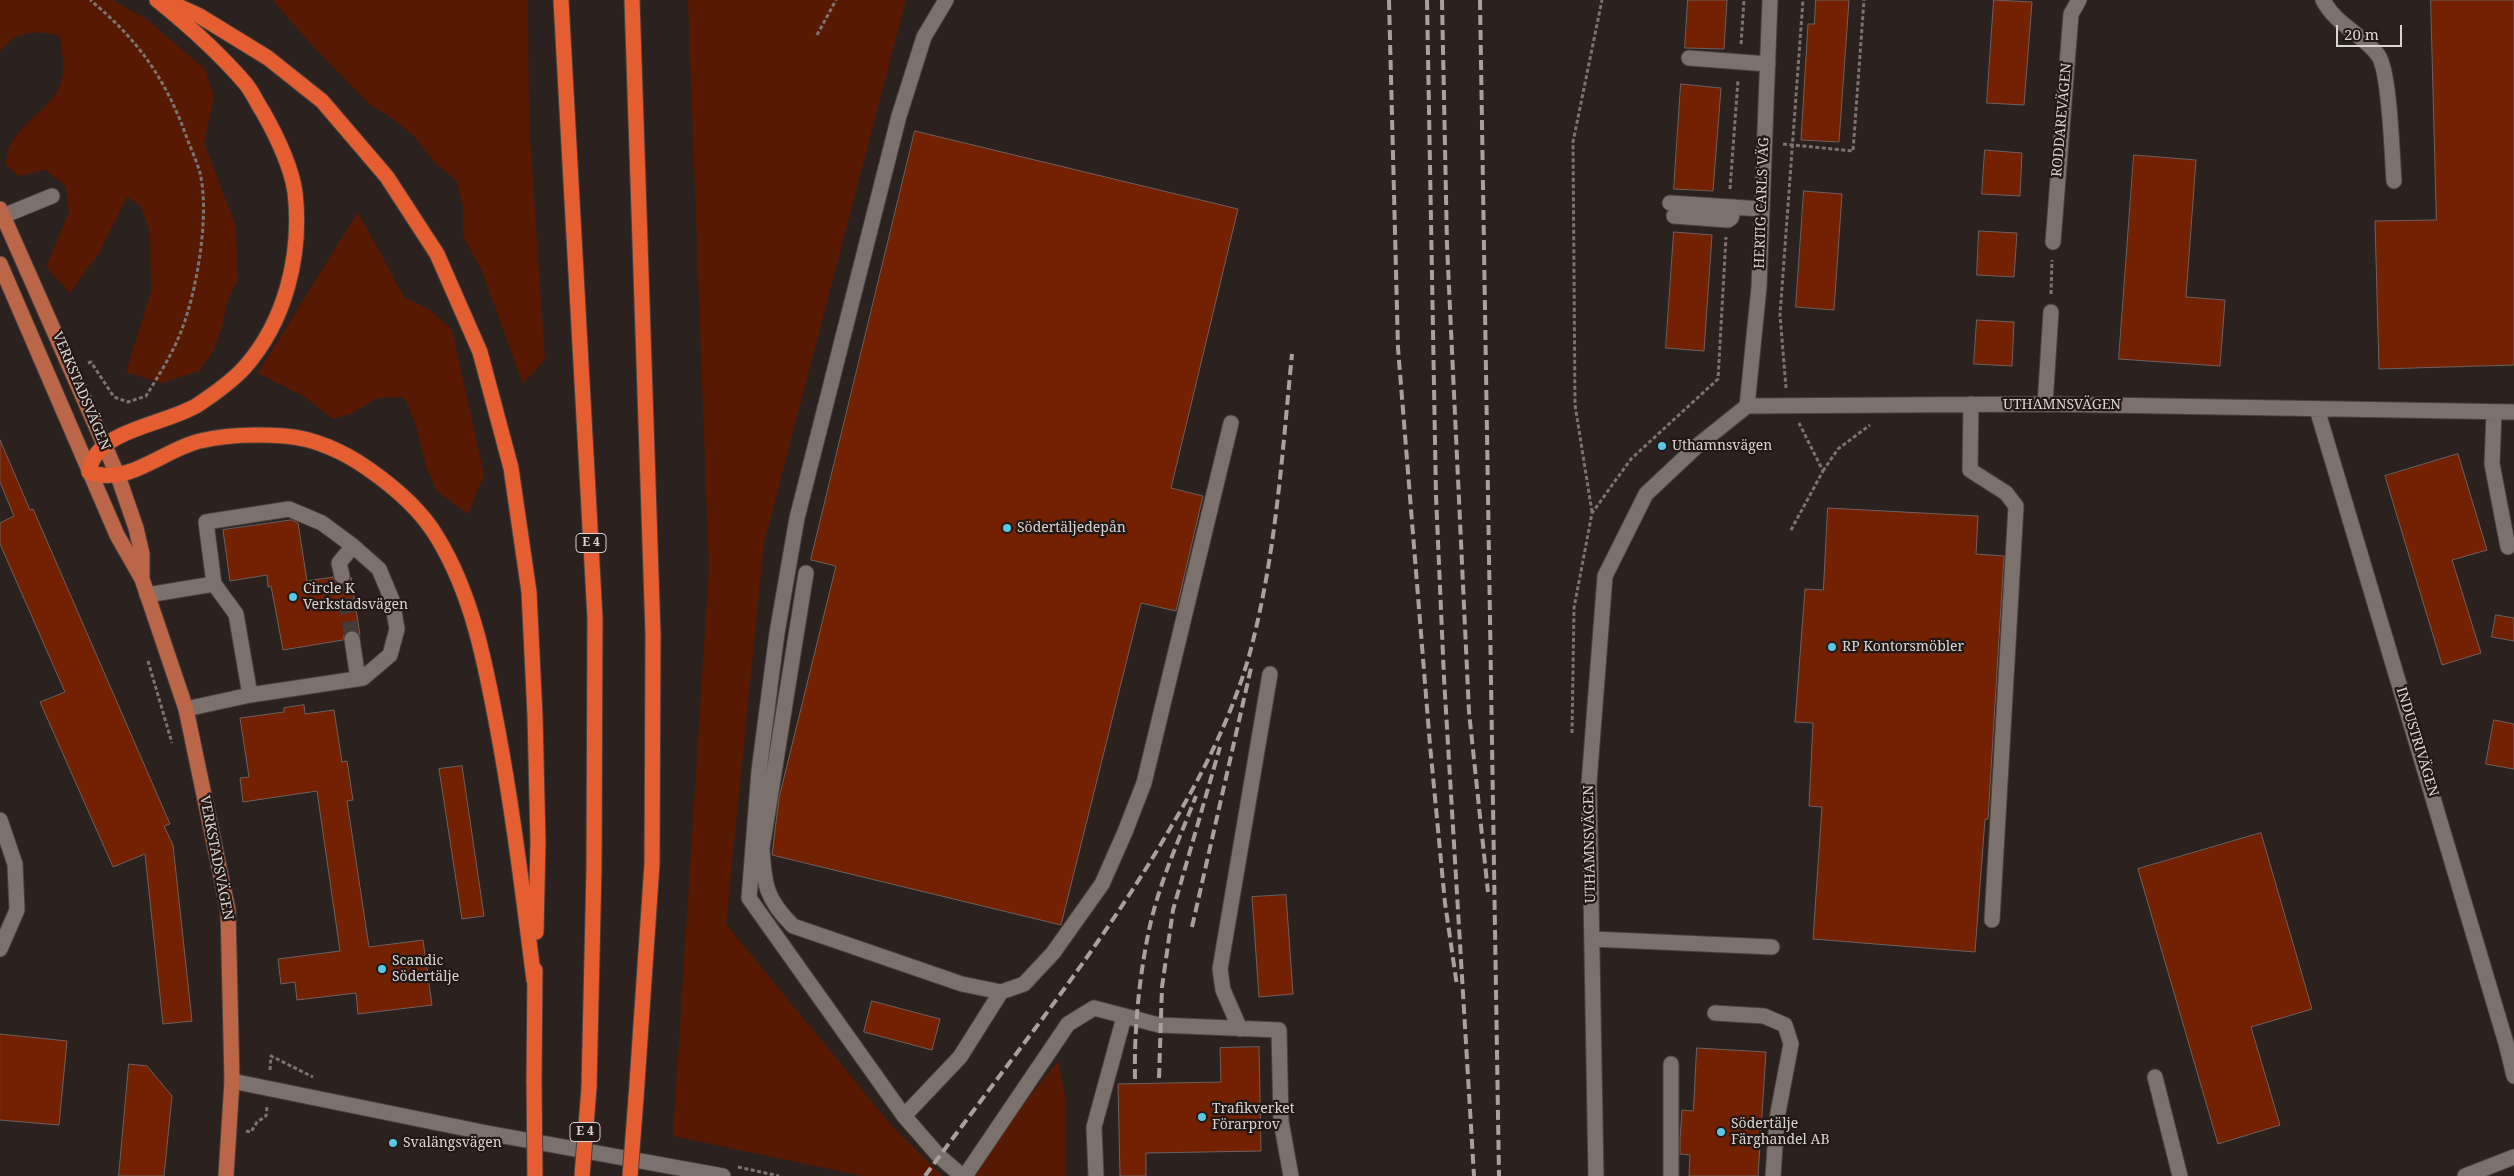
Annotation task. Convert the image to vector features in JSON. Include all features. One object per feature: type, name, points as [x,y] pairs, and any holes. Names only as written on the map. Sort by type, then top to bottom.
[{"type":"highway","points":[[157,0],[182,20],[246,84],[277,136],[294,191],[297,242],[288,291],[269,332],[243,368],[198,405],[104,445],[91,461],[89,472],[98,475],[118,476],[199,441],[247,434],[302,438],[351,457],[394,486],[436,536],[466,597],[485,661],[511,797],[534,980]]},
{"type":"highway","points":[[163,0],[198,15],[268,58],[322,101],[387,177],[437,254],[480,352],[511,468],[529,592],[535,716],[538,842],[534,980],[535,1176]]},
{"type":"highway","name":"E 4","points":[[561,0],[595,618],[594,868],[589,1088],[582,1176]]},
{"type":"highway","points":[[630,1176],[652,864],[653,634],[632,0]]},
{"type":"highway","points":[[633,42],[638,0]]},
{"type":"main road","name":"VERKSTADSVÄGEN","points":[[2,212],[118,476],[136,528],[142,554],[142,578]]},
{"type":"main road","name":"VERKSTADSVÄGEN","points":[[0,264],[117,535],[142,578],[186,709],[228,910],[232,1081],[226,1176]]},
{"type":"street","points":[[946,0],[924,37],[899,116],[797,518],[777,633],[759,771],[749,898],[904,1116],[939,1156],[963,1176],[1068,1024],[1094,1008],[1159,1026],[1279,1030],[1281,1121],[1290,1176]]},
{"type":"street","name":"HERTIG CARLS VÄG","points":[[1747,406],[1759,287],[1770,0]]},
{"type":"street","name":"RODDAREVÄGEN","points":[[2053,242],[2071,14],[2079,0]]},
{"type":"street","points":[[2323,0],[2327,8],[2379,56],[2384,74],[2394,181]]},
{"type":"street","points":[[1689,58],[1768,64]]},
{"type":"street","points":[[2,212],[52,196]]},
{"type":"street","points":[[1672,209],[1730,211],[1762,209]]},
{"type":"street","points":[[2045,404],[2051,312]]},
{"type":"street","points":[[1971,404],[1970,470],[2006,493],[2016,506],[1992,920]]},
{"type":"street","name":"UTHAMNSVÄGEN","points":[[1596,1176],[1589,784],[1605,576],[1646,494],[1697,446],[1747,406],[2045,404],[2514,412]]},
{"type":"street","name":"INDUSTRIVÄGEN","points":[[2317,409],[2506,1043],[2514,1076]]},
{"type":"street","points":[[2494,412],[2492,464],[2508,547]]},
{"type":"street","points":[[806,572],[762,848],[764,878],[774,908],[793,926],[962,984],[1000,992],[1024,984],[1053,953],[1102,884],[1126,832],[1144,783],[1231,423]]},
{"type":"street","points":[[186,709],[250,695],[362,678],[390,655],[397,629],[392,600],[379,570],[353,546],[322,523],[289,509],[206,522],[214,584],[236,614],[250,695]]},
{"type":"street","points":[[342,576],[339,562],[353,546]]},
{"type":"street","points":[[147,595],[214,584]]},
{"type":"street","points":[[352,638],[358,679]]},
{"type":"street","points":[[1240,1029],[1223,990],[1220,969],[1270,674]]},
{"type":"street","points":[[0,820],[15,864],[17,910],[0,949]]},
{"type":"street","points":[[1592,939],[1772,947]]},
{"type":"street","points":[[904,1116],[960,1057],[1000,992]]},
{"type":"street","points":[[1715,1012],[1764,1016],[1785,1026],[1791,1044],[1777,1118],[1773,1176]]},
{"type":"street","points":[[1096,1176],[1094,1127],[1124,1017]]},
{"type":"street","points":[[1671,1064],[1671,1176]]},
{"type":"street","points":[[2155,1077],[2180,1176]]},
{"type":"street","points":[[232,1081],[487,1133],[723,1176]]},
{"type":"street","points":[[2465,1176],[2514,1156]]},
{"type":"path","points":[[72,370],[91,362],[114,397],[128,402],[146,396],[182,330],[196,280],[203,226],[200,174],[180,120],[156,70],[117,22],[90,0]]},
{"type":"path","points":[[817,35],[836,0]]},
{"type":"path","points":[[1572,736],[1574,608],[1592,513],[1575,405],[1573,142],[1602,0]]},
{"type":"path","points":[[1592,513],[1631,459],[1718,379],[1744,0]]},
{"type":"path","points":[[1791,530],[1823,471],[1804,432],[1787,407],[1780,315],[1794,145],[1803,0]]},
{"type":"path","points":[[1764,142],[1853,151],[1864,0]]},
{"type":"path","points":[[2051,312],[2053,242]]},
{"type":"path","points":[[148,660],[173,745]]},
{"type":"shaded area","points":[[0,0],[112,0],[146,19],[205,69],[214,96],[204,143],[236,227],[238,279],[227,302],[222,328],[212,353],[199,371],[161,383],[126,372],[151,292],[150,232],[141,206],[127,197],[99,253],[70,293],[46,267],[69,212],[66,186],[45,170],[19,176],[6,165],[12,142],[18,133],[51,100],[61,84],[63,64],[60,36],[34,33],[19,36],[13,39],[0,52]]},
{"type":"shaded area","points":[[273,0],[528,0],[529,123],[545,359],[523,384],[482,271],[463,236],[463,206],[457,181],[435,163],[415,137],[392,118],[369,104],[310,43]]},
{"type":"shaded area","points":[[688,0],[906,0],[764,543],[726,924],[892,1126],[942,1176],[863,1176],[673,1136],[709,568]]},
{"type":"shaded area","points":[[358,212],[404,297],[429,309],[452,330],[484,475],[468,514],[437,491],[426,466],[415,422],[404,397],[377,398],[353,413],[333,419],[305,397],[258,373]]},
{"type":"shaded area","points":[[1058,1061],[1066,1101],[1065,1176],[966,1176]]},
{"type":"building","points":[[1688,0],[1727,0],[1724,49],[1685,48]]},
{"type":"building","points":[[1816,0],[1849,0],[1839,142],[1801,140],[1808,24],[1814,24]]},
{"type":"building","points":[[1994,0],[2032,2],[2024,105],[1987,103]]},
{"type":"building","points":[[2431,0],[2514,0],[2514,365],[2379,369],[2375,221],[2436,220]]},
{"type":"building","points":[[1681,84],[1721,88],[1713,191],[1674,189]]},
{"type":"building","name":"Södertäljedepån","points":[[915,131],[1238,209],[1171,488],[1203,496],[1176,611],[1141,603],[1061,925],[772,855],[779,798],[836,566],[811,560]]},
{"type":"building","points":[[1985,150],[2022,153],[2020,196],[1982,194]]},
{"type":"building","points":[[2134,155],[2196,160],[2186,297],[2225,300],[2220,366],[2119,359]]},
{"type":"building","points":[[1804,191],[1842,194],[1834,310],[1796,307]]},
{"type":"building","points":[[1979,231],[2017,233],[2014,277],[1977,275]]},
{"type":"building","points":[[1674,232],[1712,235],[1704,351],[1666,348]]},
{"type":"building","points":[[1977,320],[2014,322],[2012,366],[1974,364]]},
{"type":"building","points":[[0,440],[30,510],[33,509],[170,824],[164,826],[173,845],[192,1021],[163,1024],[145,854],[113,867],[40,702],[65,692],[0,544],[0,523],[14,516],[0,482]]},
{"type":"building","points":[[2458,454],[2487,550],[2452,560],[2481,653],[2442,665],[2385,476]]},
{"type":"building","points":[[1828,508],[1978,516],[1976,554],[2004,556],[1988,819],[1985,819],[1975,952],[1813,939],[1822,807],[1809,806],[1813,723],[1795,722],[1805,589],[1823,590]]},
{"type":"building","points":[[292,520],[298,523],[307,581],[333,577],[336,583],[344,585],[349,582],[351,577],[360,635],[356,631],[350,630],[344,635],[343,640],[283,650],[271,586],[268,587],[267,575],[230,581],[223,530]]},
{"type":"building","points":[[2496,615],[2514,618],[2514,641],[2492,637]]},
{"type":"building","points":[[304,705],[305,714],[334,710],[342,762],[347,761],[353,800],[347,801],[369,947],[423,940],[432,1005],[358,1014],[356,993],[297,1000],[295,982],[281,984],[278,959],[340,951],[317,791],[243,802],[240,778],[249,777],[240,718],[284,712],[284,708]]},
{"type":"building","points":[[2494,720],[2514,724],[2514,769],[2486,764]]},
{"type":"building","points":[[462,766],[484,916],[462,919],[439,769]]},
{"type":"building","points":[[2261,833],[2312,1009],[2251,1027],[2280,1125],[2218,1144],[2138,869]]},
{"type":"building","points":[[1286,895],[1293,994],[1259,997],[1252,897]]},
{"type":"building","points":[[872,1001],[940,1019],[932,1050],[864,1032]]},
{"type":"building","points":[[0,1034],[67,1041],[59,1125],[0,1120]]},
{"type":"building","points":[[1259,1047],[1261,1151],[1146,1153],[1146,1176],[1120,1176],[1118,1084],[1221,1082],[1220,1048]]},
{"type":"building","name":"Södertälje Färghandel AB","points":[[1697,1048],[1766,1052],[1758,1176],[1689,1176],[1690,1155],[1680,1154],[1680,1140],[1682,1110],[1693,1111]]},
{"type":"building","points":[[129,1064],[147,1066],[172,1096],[164,1176],[119,1176]]},
{"type":"tunnel","points":[[342,576],[352,639]]},
{"type":"railway","points":[[1389,0],[1398,348],[1430,745],[1445,903],[1457,986]]},
{"type":"railway","points":[[1427,0],[1436,496],[1444,678],[1474,1176]]},
{"type":"railway","points":[[1442,0],[1447,245],[1469,712],[1488,892]]},
{"type":"railway","points":[[1480,0],[1499,1176]]},
{"type":"railway","points":[[925,1176],[1051,1007],[1112,921],[1141,877],[1180,811],[1224,725],[1249,656],[1266,581],[1277,506],[1292,354]]},
{"type":"railway","points":[[1192,927],[1251,668]]},
{"type":"railway","points":[[1159,1078],[1162,987],[1173,910],[1220,747]]},
{"type":"railway","points":[[1135,1079],[1138,1004],[1149,930],[1164,879],[1196,796]]},
{"type":"place","name":"Uthamnsvägen","points":[[1662,446]]},
{"type":"place","name":"Södertäljedepån","points":[[1007,528]]},
{"type":"place","name":"Circle K Verkstadsvägen","points":[[293,597]]},
{"type":"place","name":"RP Kontorsmöbler","points":[[1832,647]]},
{"type":"place","name":"Scandic Södertälje","points":[[382,969]]},
{"type":"place","name":"Trafikverket Förarprov","points":[[1202,1117]]},
{"type":"place","name":"Södertälje Färghandel AB","points":[[1721,1132]]},
{"type":"place","name":"Svalängsvägen","points":[[393,1143]]}]
